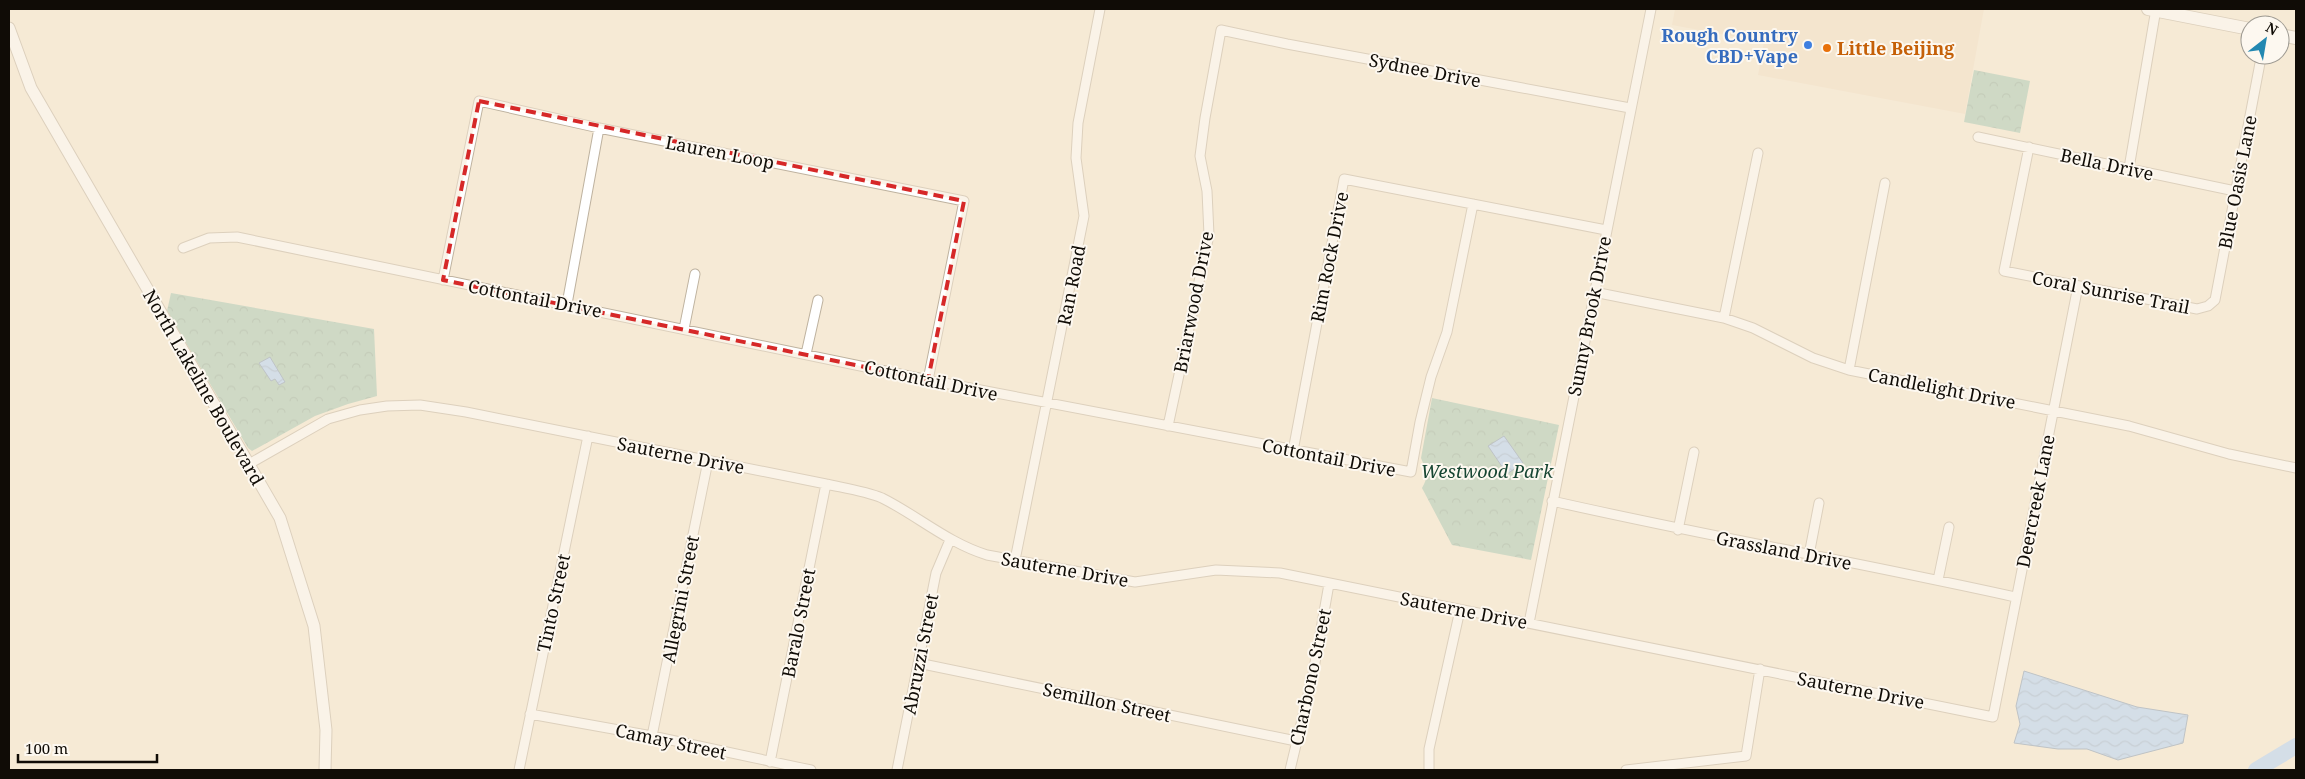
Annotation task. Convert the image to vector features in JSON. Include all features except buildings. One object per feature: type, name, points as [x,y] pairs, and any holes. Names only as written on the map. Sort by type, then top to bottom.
[{"type":"main road","points":[[2153,9],[2240,27]]},
{"type":"street","name":"Ran Road","points":[[1015,560],[1084,216],[1076,158],[1078,124],[1100,9]]},
{"type":"street","name":"Sunny Brook Drive","points":[[1529,623],[1651,9]]},
{"type":"street","points":[[2129,168],[2153,9]]},
{"type":"street","name":"North Lakeline Boulevard","points":[[9,28],[31,88],[280,518],[314,626],[326,730],[325,770]]},
{"type":"street","name":"Sydnee Drive","points":[[1221,30],[1630,108]]},
{"type":"street","name":"Briarwood Drive","points":[[1168,426],[1209,235],[1207,190],[1200,156],[1221,30]]},
{"type":"street","name":"Blue Oasis Lane","points":[[2215,300],[2260,65]]},
{"type":"street","name":"Lauren Loop","points":[[443,280],[479,101],[599,128],[964,201],[928,380]]},
{"type":"street","points":[[567,304],[599,128]]},
{"type":"street","name":"Bella Drive","points":[[1978,137],[2236,191]]},
{"type":"street","name":"Coral Sunrise Trail","points":[[2029,148],[2004,271],[2198,309],[2208,306],[2215,300]]},
{"type":"street","points":[[1724,318],[1758,153]]},
{"type":"street","name":"Rim Rock Drive","points":[[1293,451],[1344,179],[1606,230]]},
{"type":"street","points":[[1849,370],[1885,183]]},
{"type":"street","name":"Cottontail Drive","points":[[184,248],[209,238],[237,237],[928,380],[1411,472],[1423,409],[1446,332],[1474,204]]},
{"type":"street","points":[[684,329],[695,274]]},
{"type":"street","name":"Deercreek Lane","points":[[1993,717],[2078,286]]},
{"type":"street","name":"Candlelight Drive","points":[[1594,292],[1724,318],[1754,328],[1813,358],[1849,370],[2129,426],[2230,454],[2296,468]]},
{"type":"street","points":[[806,354],[818,300]]},
{"type":"street","name":"Sauterne Drive","points":[[249,464],[328,419],[360,410],[387,406],[420,405],[588,436],[826,484],[881,498],[950,540],[967,549],[987,556],[1135,582],[1216,570],[1280,573],[1993,717]]},
{"type":"street","name":"Tinto Street","points":[[519,770],[588,436]]},
{"type":"street","points":[[1678,530],[1694,452]]},
{"type":"street","name":"Allegrini Street","points":[[652,736],[708,461]]},
{"type":"street","name":"Baralo Street","points":[[770,762],[826,484]]},
{"type":"street","name":"Grassland Drive","points":[[1552,502],[1678,530],[1938,580],[2016,597]]},
{"type":"street","points":[[1809,555],[1819,503]]},
{"type":"street","points":[[1938,580],[1950,527]]},
{"type":"street","name":"Abruzzi Street","points":[[897,770],[936,573],[950,540]]},
{"type":"street","name":"Charbono Street","points":[[1290,770],[1313,674],[1329,584]]},
{"type":"street","points":[[1429,770],[1429,749],[1460,610]]},
{"type":"street","name":"Semillon Street","points":[[918,664],[1296,741]]},
{"type":"street","points":[[1626,770],[1746,756],[1760,669]]},
{"type":"street","name":"Camay Street","points":[[530,714],[652,736],[811,770]]},
{"type":"highlighted area","points":[[479,101],[964,201],[928,380],[443,280]]},
{"type":"shaded area","points":[[1675,9],[1984,9],[1965,114],[1758,75],[1764,42],[1672,25]]},
{"type":"green space","points":[[1974,70],[2030,81],[2020,133],[1964,122]]},
{"type":"green space","points":[[171,293],[374,329],[377,396],[315,416],[252,451],[248,448],[167,311]]},
{"type":"green space","name":"Westwood Park","points":[[1432,398],[1559,425],[1531,560],[1452,545],[1422,488],[1427,476],[1421,458]]},
{"type":"green space","points":[[1461,528],[1481,532],[1479,546],[1458,541]]},
{"type":"water","points":[[270,357],[285,382],[279,385],[275,379],[271,381],[259,363]]},
{"type":"water","points":[[1504,436],[1523,463],[1507,474],[1488,446]]},
{"type":"water","points":[[2024,671],[2137,707],[2188,715],[2183,743],[2118,760],[2087,749],[2058,749],[2014,743],[2020,724],[2016,706]]},
{"type":"waterway","points":[[2256,770],[2296,746]]},
{"type":"place","name":"Rough Country CBD+Vape","points":[[1808,45]]},
{"type":"place","name":"Little Beijing","points":[[1827,48]]}]
